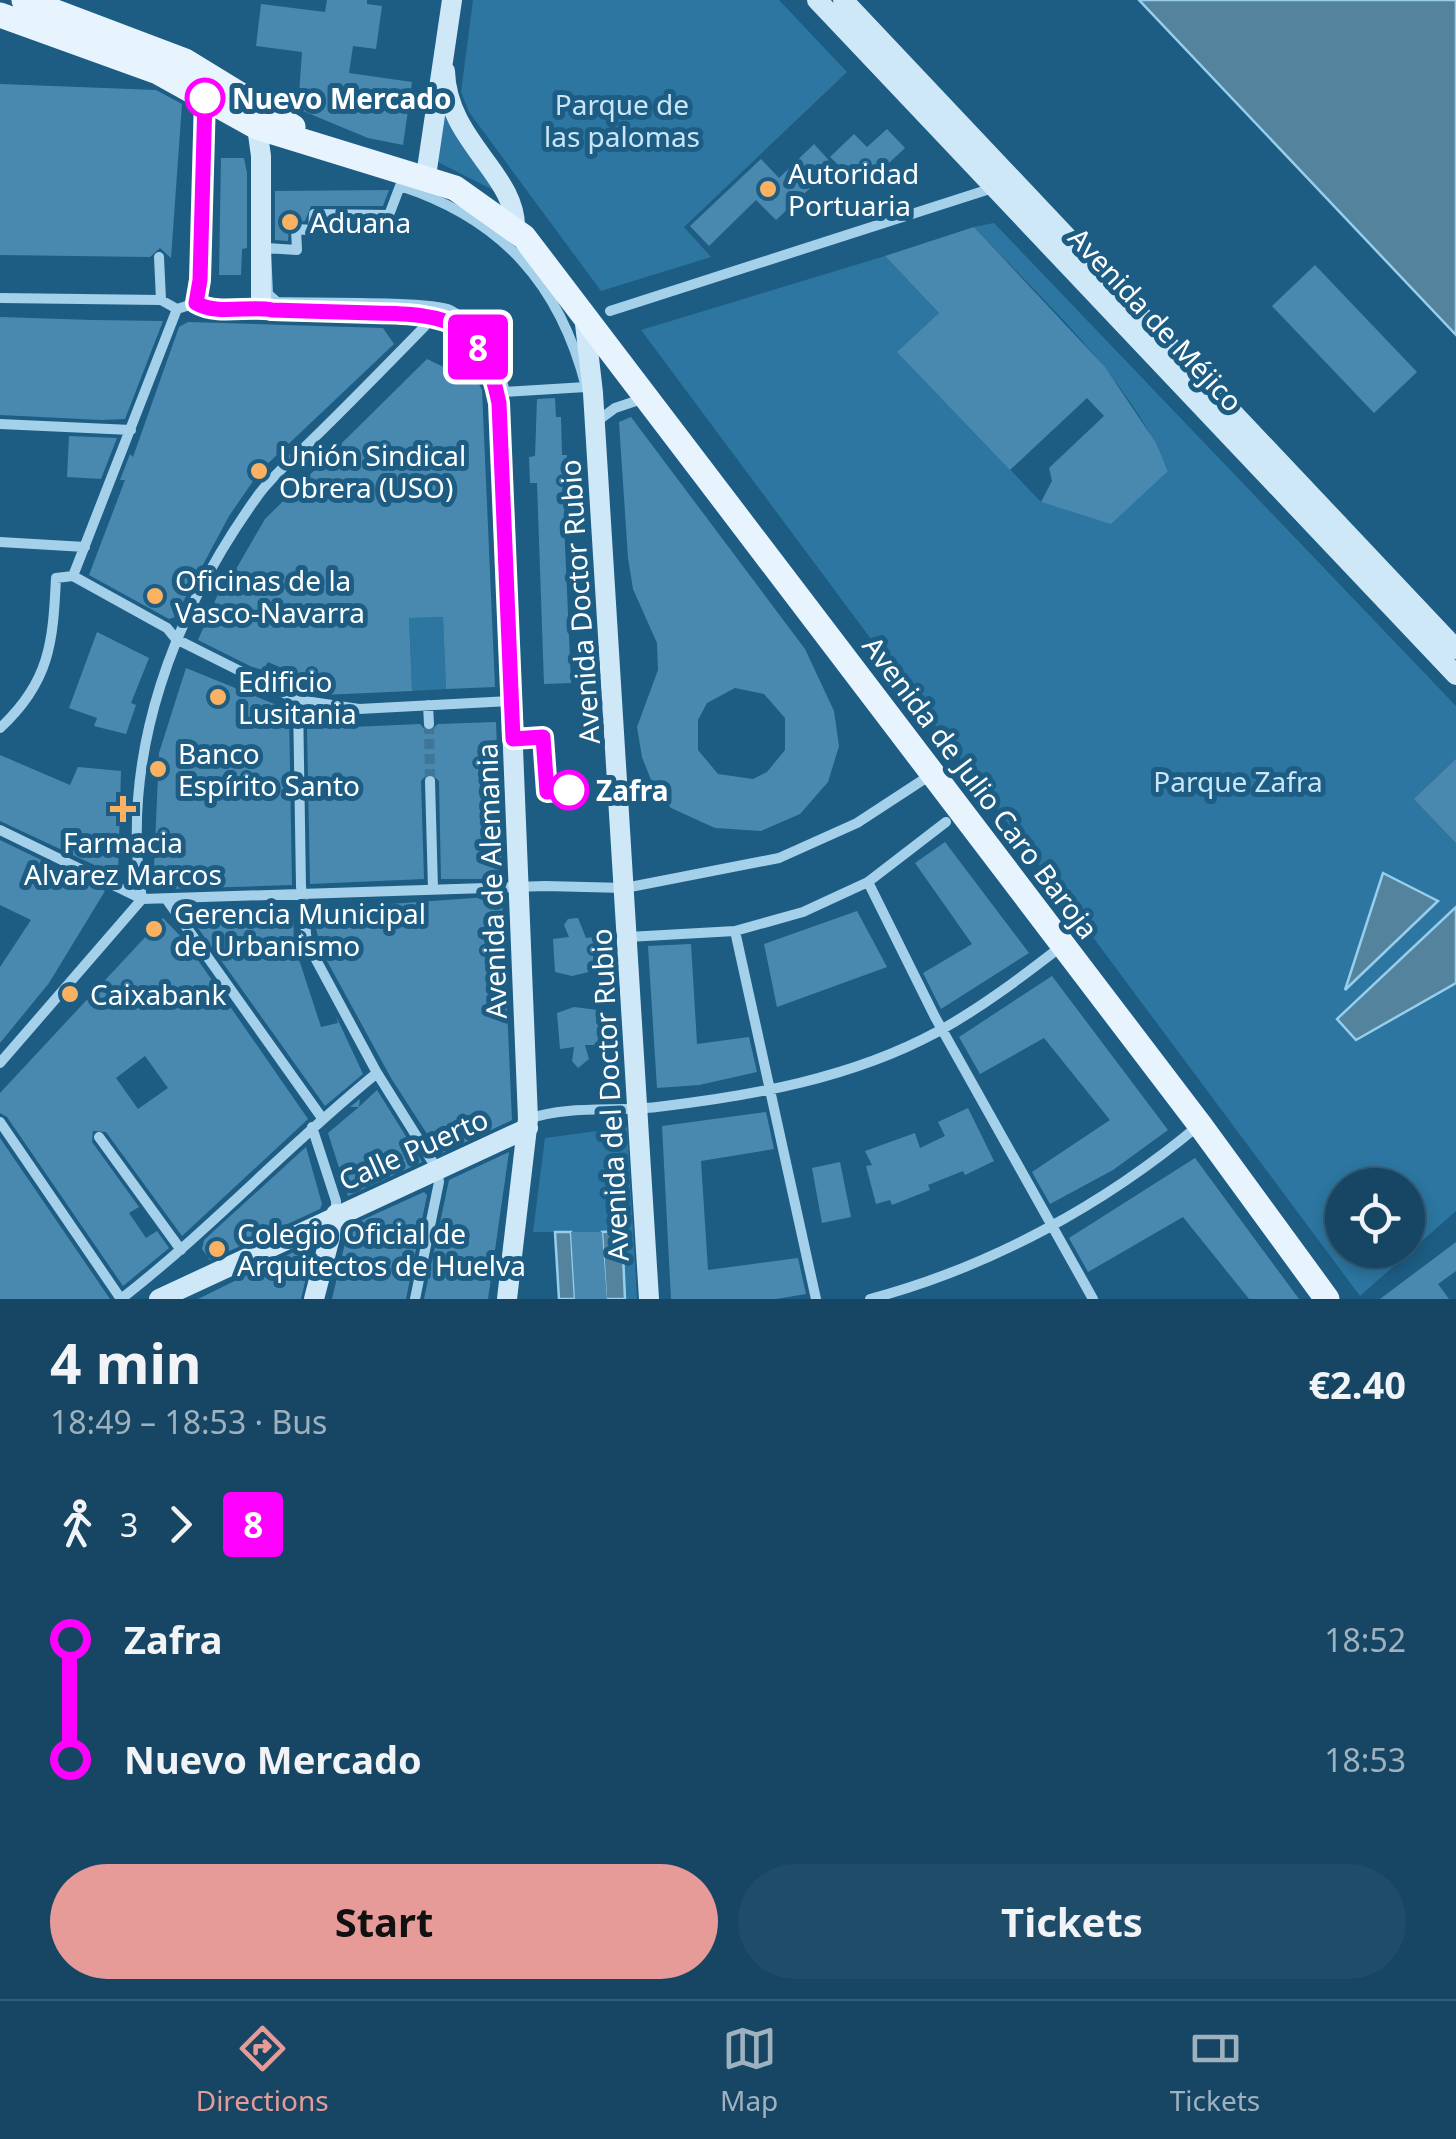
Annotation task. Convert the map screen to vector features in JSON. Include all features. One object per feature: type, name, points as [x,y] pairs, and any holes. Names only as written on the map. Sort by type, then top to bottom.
[{"type":"main road","points":[[24,0],[185,61],[269,124]]},
{"type":"main road","points":[[0,15],[158,72],[205,98],[269,124]]},
{"type":"main road","name":"Avenida de Julio Caro Baroja","points":[[269,124],[336,151],[426,176],[477,200],[516,230],[584,313],[1200,1124],[1327,1299]]},
{"type":"street","points":[[426,176],[452,0]]},
{"type":"street","name":"Avenida de Méjico","points":[[817,0],[1456,649]]},
{"type":"street","name":"Avenida de Méjico","points":[[842,0],[1001,183],[1456,675]]},
{"type":"street","points":[[444,71],[454,118],[513,201],[516,230]]},
{"type":"street","points":[[196,303],[205,98]]},
{"type":"street","points":[[0,298],[161,300],[178,309],[196,303],[208,308],[261,306],[261,156],[269,124]]},
{"type":"street","points":[[610,310],[1001,183]]},
{"type":"street","points":[[400,186],[468,215],[516,256],[558,305],[573,337],[586,386],[505,392],[498,362],[484,340],[450,310],[277,302],[266,284],[266,248],[297,250],[296,229],[313,230],[314,214],[390,215],[400,186]]},
{"type":"street","points":[[159,258],[161,300]]},
{"type":"street","name":"Avenida de Alemania","points":[[261,306],[272,310],[431,314],[457,324],[492,367],[499,403],[522,887],[528,1123],[507,1299]]},
{"type":"street","points":[[73,576],[178,309]]},
{"type":"street","name":"Avenida Doctor Rubio","points":[[584,313],[595,423],[624,888]]},
{"type":"street","points":[[142,899],[134,852],[138,766],[176,638],[210,573],[261,491],[426,326]]},
{"type":"street","points":[[595,423],[615,408],[647,397]]},
{"type":"street","points":[[0,424],[131,430]]},
{"type":"street","points":[[0,542],[85,547]]},
{"type":"street","points":[[0,728],[34,687],[53,646],[56,578],[73,576],[167,628],[176,638],[298,700],[359,709],[512,701]]},
{"type":"street","points":[[298,700],[301,893],[307,943],[377,1073],[437,1168],[439,1182],[414,1299]]},
{"type":"street","points":[[428,705],[428,724]]},
{"type":"street","points":[[0,830],[142,899],[605,884],[624,888],[779,858],[857,823],[932,774]]},
{"type":"street","points":[[430,781],[432,889]]},
{"type":"street","points":[[628,937],[736,931],[803,912],[868,882],[946,822]]},
{"type":"street","points":[[868,882],[942,1029],[1092,1299]]},
{"type":"street","name":"Avenida del Doctor Rubio","points":[[624,888],[649,1299]]},
{"type":"street","points":[[0,1063],[142,899]]},
{"type":"street","points":[[167,900],[322,1118]]},
{"type":"street","points":[[736,931],[816,1299]]},
{"type":"street","points":[[528,1123],[548,1112],[638,1108],[773,1088],[856,1067],[942,1029],[1064,945]]},
{"type":"street","points":[[0,1122],[121,1299],[377,1073]]},
{"type":"street","name":"Calle Puerto","points":[[159,1299],[528,1123]]},
{"type":"street","points":[[870,1299],[973,1264],[1052,1226],[1105,1194],[1200,1124]]},
{"type":"street","points":[[312,1127],[336,1201],[314,1299]]},
{"type":"street","points":[[98,1137],[181,1250]]},
{"type":"green space","name":"Parque de las palomas","points":[[473,0],[779,0],[847,72],[684,227],[711,257],[601,291],[469,112],[461,92]]},
{"type":"green space","points":[[444,112],[497,192],[438,162]]},
{"type":"green space","name":"Parque Zafra","points":[[994,223],[1456,706],[1456,1211],[1425,1238],[1425,1168],[1325,1168],[1325,1249],[641,330],[885,256],[939,313],[898,352],[1041,502],[1111,523],[1168,470],[1130,402],[1055,312],[974,227]]},
{"type":"green space","points":[[443,617],[446,689],[412,691],[409,618]]},
{"type":"green space","points":[[627,1127],[637,1299],[622,1299],[617,1232],[533,1232],[545,1138]]},
{"type":"green space","name":"Parque Zafra","points":[[1339,1268],[1392,1268],[1360,1296]]},
{"type":"shaded area","points":[[1139,0],[1456,0],[1456,335]]},
{"type":"shaded area","points":[[1383,873],[1438,901],[1345,990]]},
{"type":"shaded area","points":[[1456,907],[1456,983],[1356,1040],[1337,1019]]},
{"type":"shaded area","points":[[622,1231],[625,1299],[606,1299],[602,1232]]},
{"type":"shaded area","points":[[555,1232],[571,1232],[575,1299],[559,1299]]},
{"type":"building","points":[[327,0],[367,0],[367,4],[382,6],[376,49],[353,46],[349,73],[412,82],[403,145],[368,138],[298,109],[302,52],[256,46],[261,4],[325,12]]},
{"type":"building","points":[[0,84],[156,90],[182,104],[171,258],[160,248],[150,257],[0,255]]},
{"type":"building","points":[[887,129],[905,148],[862,188],[830,157],[854,134],[867,147]]},
{"type":"building","name":"Autoridad Portuaria","points":[[814,144],[834,166],[776,220],[756,200],[709,246],[690,226],[761,159],[779,178]]},
{"type":"building","points":[[221,158],[244,158],[247,173],[247,248],[242,249],[241,275],[219,275]]},
{"type":"building","points":[[389,190],[383,206],[311,206],[305,221],[289,224],[288,241],[275,240],[275,191]]},
{"type":"building","points":[[974,227],[1105,367],[1156,443],[1168,471],[1111,524],[1041,502],[1052,481],[1049,468],[1104,416],[1087,398],[1010,470],[897,352],[939,313],[885,256]]},
{"type":"building","points":[[1315,265],[1417,372],[1374,413],[1272,306]]},
{"type":"building","points":[[0,317],[163,321],[125,419],[102,420],[0,415]]},
{"type":"building","points":[[188,322],[383,328],[394,344],[260,471],[229,516],[175,617],[169,619],[89,575],[125,480],[120,480],[130,454],[133,457],[179,327]]},
{"type":"building","points":[[427,359],[479,384],[482,390],[495,687],[446,689],[443,617],[409,618],[412,691],[322,695],[291,684],[293,673],[268,662],[263,670],[252,667],[198,640],[218,594],[221,595],[265,519]]},
{"type":"building","points":[[555,398],[556,417],[561,417],[562,455],[567,455],[564,522],[571,683],[544,684],[537,483],[530,483],[529,457],[535,456],[537,399]]},
{"type":"building","points":[[631,417],[805,649],[834,711],[839,746],[828,782],[800,814],[761,831],[715,828],[671,808],[653,785],[642,757],[637,727],[658,670],[657,643],[633,589],[619,422]],"holes":[[[735,688],[764,694],[785,718],[785,750],[767,772],[753,779],[718,774],[698,750],[698,720],[707,703]]]},
{"type":"building","points":[[69,436],[117,438],[101,479],[67,477]]},
{"type":"building","points":[[97,632],[149,658],[131,703],[136,705],[126,734],[94,726],[97,718],[69,708]]},
{"type":"building","points":[[186,668],[289,710],[292,885],[169,889],[154,868],[159,753]]},
{"type":"building","points":[[496,722],[502,879],[441,879],[439,781],[429,772],[421,781],[424,879],[310,884],[307,729],[420,724],[428,733],[438,724]]},
{"type":"building","points":[[0,755],[70,785],[78,767],[121,771],[118,876],[0,821]]},
{"type":"building","points":[[1456,759],[1456,843],[1414,799]]},
{"type":"building","points":[[0,840],[105,891],[49,983],[0,1043],[0,967],[31,920],[0,905]]},
{"type":"building","points":[[945,842],[1029,953],[941,1009],[923,973],[972,944],[915,863]]},
{"type":"building","points":[[502,896],[512,1120],[440,1154],[391,1078],[321,950],[313,915],[321,909]]},
{"type":"building","points":[[293,909],[294,944],[321,1027],[338,1023],[336,1016],[363,1074],[325,1106],[193,921],[196,914]]},
{"type":"building","points":[[857,911],[887,967],[777,1007],[764,944]]},
{"type":"building","points":[[163,918],[184,940],[308,1119],[182,1236],[106,1132],[93,1131],[92,1142],[139,1207],[129,1213],[146,1238],[157,1231],[169,1248],[123,1286],[7,1117],[0,1113],[0,1093]],"holes":[[[145,1056],[168,1088],[138,1109],[116,1078]]]},
{"type":"building","points":[[578,918],[586,938],[595,937],[597,970],[572,976],[555,972],[553,939],[569,937],[564,925],[568,919]]},
{"type":"building","points":[[691,944],[697,1044],[749,1037],[757,1072],[699,1085],[657,1088],[648,946]]},
{"type":"building","points":[[1052,976],[1168,1130],[1113,1170],[1050,1204],[1032,1172],[1110,1120],[1044,1038],[980,1074],[959,1037]]},
{"type":"building","points":[[574,1007],[598,1010],[600,1045],[585,1045],[589,1059],[578,1068],[572,1061],[574,1047],[560,1049],[557,1013]]},
{"type":"building","points":[[377,1090],[422,1162],[348,1196],[328,1133]]},
{"type":"building","points":[[968,1108],[994,1161],[965,1175],[963,1171],[928,1185],[930,1190],[892,1205],[890,1200],[876,1204],[866,1166],[872,1165],[865,1151],[915,1133],[920,1148],[945,1136],[938,1122]]},
{"type":"building","points":[[766,1112],[774,1149],[701,1161],[708,1270],[798,1258],[806,1294],[776,1299],[671,1299],[662,1126]]},
{"type":"building","points":[[0,1138],[110,1299],[0,1299]]},
{"type":"building","points":[[306,1147],[322,1204],[320,1209],[210,1260],[202,1249],[204,1240]]},
{"type":"building","points":[[509,1152],[488,1299],[424,1299],[449,1180]]},
{"type":"building","points":[[1195,1158],[1299,1299],[1249,1299],[1183,1217],[1088,1272],[1069,1238]]},
{"type":"building","points":[[840,1162],[851,1217],[822,1223],[812,1168]]},
{"type":"building","points":[[424,1192],[427,1195],[406,1299],[332,1299],[349,1226]]},
{"type":"building","points":[[571,1232],[602,1232],[607,1299],[575,1299]]},
{"type":"building","points":[[1456,1242],[1456,1271],[1438,1284],[1449,1299],[1380,1299],[1425,1268]]},
{"type":"building","points":[[302,1248],[308,1269],[301,1299],[198,1299]]},
{"type":"tunnel","points":[[429,724],[430,781]]},
{"type":"bus line","name":"8","points":[[205,98],[196,303],[208,308],[250,310],[261,306],[272,310],[431,314],[467,332],[492,367],[499,403],[513,739],[543,737],[547,792],[569,790]]},
{"type":"place","name":"Nuevo Mercado","points":[[205,98]]},
{"type":"place","name":"Autoridad Portuaria","points":[[768,189]]},
{"type":"place","name":"Aduana","points":[[290,222]]},
{"type":"place","name":"Unión Sindical Obrera (USO)","points":[[259,471]]},
{"type":"place","name":"Oficinas de la Vasco-Navarra","points":[[155,596]]},
{"type":"place","name":"Edificio Lusitania","points":[[218,697]]},
{"type":"place","name":"Banco Espírito Santo","points":[[158,769]]},
{"type":"place","name":"Zafra","points":[[569,790]]},
{"type":"place","name":"Farmacia Alvarez Marcos","points":[[123,809]]},
{"type":"place","name":"Gerencia Municipal de Urbanismo","points":[[154,929]]},
{"type":"place","name":"Caixabank","points":[[70,994]]},
{"type":"place","name":"Colegio Oficial de Arquitectos de Huelva","points":[[217,1249]]}]
